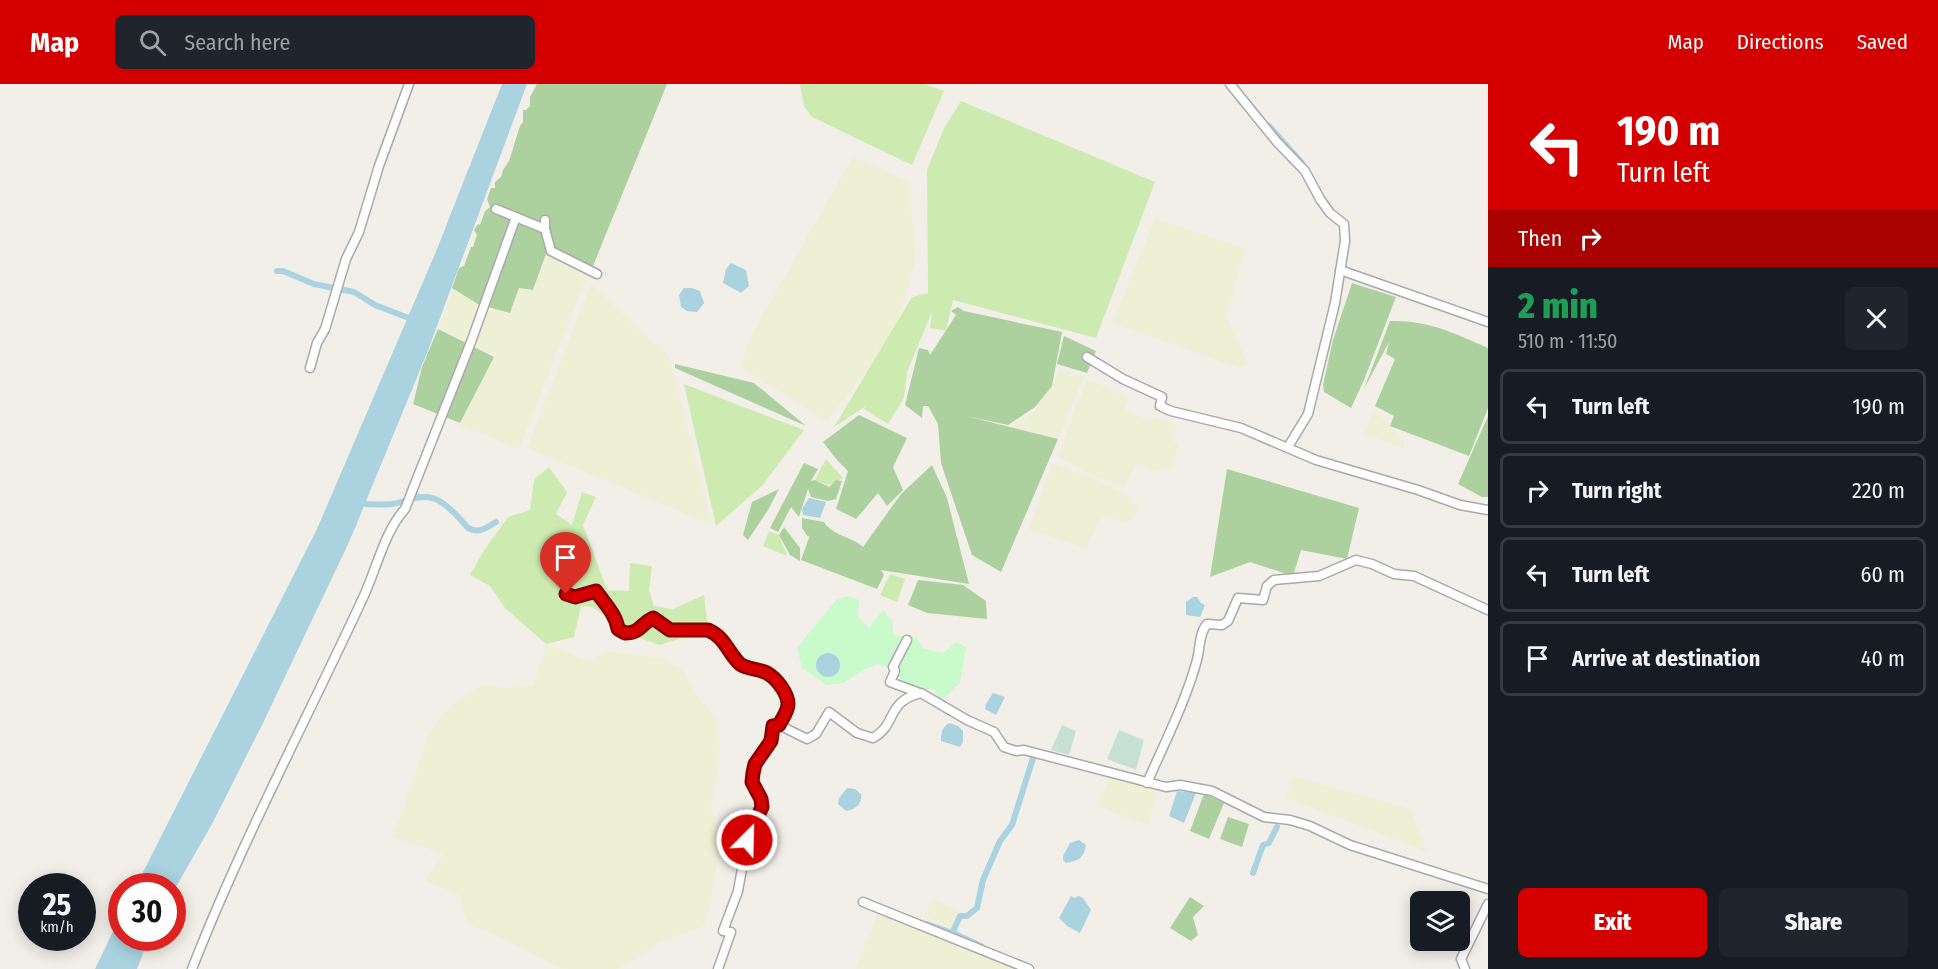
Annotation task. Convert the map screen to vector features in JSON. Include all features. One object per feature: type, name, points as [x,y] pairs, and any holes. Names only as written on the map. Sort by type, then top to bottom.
[{"type":"street","points":[[310,368],[409,84]]},
{"type":"street","points":[[1230,84],[1277,142],[1305,171],[1330,213],[1344,225],[1345,241],[1335,303],[1308,414],[1288,447]]},
{"type":"street","points":[[496,209],[545,225],[551,251],[597,274]]},
{"type":"street","points":[[192,969],[229,877],[363,599],[395,521],[405,509],[471,342],[516,217]]},
{"type":"street","points":[[1340,270],[1488,322]]},
{"type":"street","points":[[1087,357],[1123,379],[1162,397],[1160,406],[1171,411],[1241,428],[1316,460],[1460,505],[1488,510]]},
{"type":"street","points":[[1147,783],[1187,691],[1197,662],[1203,629],[1210,623],[1222,625],[1228,621],[1238,598],[1263,600],[1267,586],[1274,580],[1319,576],[1356,560],[1394,574],[1414,576],[1488,610]]},
{"type":"street","points":[[570,566],[566,594],[575,597],[596,591],[617,619],[618,629],[625,633],[639,630],[653,618],[670,630],[708,630],[719,635],[741,665],[767,673],[783,690],[788,702],[787,711],[779,725]]},
{"type":"street","points":[[907,640],[892,667],[895,671],[890,682],[921,693],[967,720],[994,732],[1004,747],[1016,752],[1024,750],[1147,783],[1166,787],[1180,785],[1212,791],[1264,817],[1290,820],[1310,826],[1350,845],[1488,889]]},
{"type":"street","points":[[718,969],[731,932],[723,931],[738,891],[747,840],[762,807],[761,799],[752,782],[755,764],[767,748],[773,726],[779,725],[807,739],[816,734],[829,712],[857,733],[873,738],[882,733],[897,704],[911,695],[921,693]]},
{"type":"street","points":[[863,902],[1029,969]]},
{"type":"street","points":[[1463,968],[1461,958],[1464,949],[1488,904]]},
{"type":"green space","points":[[537,84],[667,84],[591,271],[552,251],[544,227],[491,207],[514,218],[481,306],[452,288],[459,268],[464,266],[471,247],[473,247],[477,235],[474,230],[478,224],[480,225],[485,211],[490,207],[487,199],[491,188],[495,188],[495,182],[501,177],[509,161],[523,122],[523,110],[530,106],[530,97]]},
{"type":"green space","points":[[800,84],[924,84],[944,91],[912,165],[812,117],[804,106]]},
{"type":"green space","points":[[961,101],[1155,182],[1096,338],[953,300],[946,331],[930,328],[932,312],[907,372],[904,398],[888,424],[864,409],[866,406],[834,427],[912,297],[928,293],[927,170],[944,128]]},
{"type":"green space","points":[[853,157],[909,181],[916,258],[893,339],[827,421],[740,367],[751,335]]},
{"type":"green space","points":[[516,218],[544,229],[549,250],[533,290],[519,288],[510,313],[484,306]]},
{"type":"green space","points":[[1155,218],[1245,248],[1226,316],[1249,366],[1239,368],[1112,323]]},
{"type":"green space","points":[[547,252],[588,273],[519,449],[459,425],[495,356],[438,328],[453,289],[481,306],[511,313],[519,288],[533,291]]},
{"type":"green space","points":[[1352,283],[1396,297],[1351,408],[1324,392],[1323,385],[1333,340]]},
{"type":"green space","points":[[591,284],[670,358],[712,525],[527,448]]},
{"type":"green space","points":[[958,307],[964,311],[1062,332],[1052,386],[1035,407],[1008,425],[966,416],[1058,439],[1001,572],[972,555],[941,463],[938,424],[928,406],[923,406],[922,418],[905,405],[919,348],[928,350],[930,355],[956,315],[951,311]]},
{"type":"green space","points":[[1390,321],[1429,325],[1488,348],[1488,408],[1469,456],[1390,426],[1394,416],[1375,406],[1395,359],[1386,354],[1389,342],[1364,389]]},
{"type":"green space","points":[[438,329],[494,357],[460,423],[413,404],[422,367]]},
{"type":"green space","points":[[1064,336],[1096,351],[1087,373],[1057,364]]},
{"type":"green space","points":[[675,364],[754,383],[806,426],[675,368]]},
{"type":"green space","points":[[1060,369],[1084,377],[1058,439],[1012,426],[1033,413]]},
{"type":"green space","points":[[1087,379],[1129,397],[1125,410],[1151,421],[1155,417],[1177,425],[1173,440],[1178,445],[1173,465],[1155,471],[1138,463],[1125,486],[1097,478],[1057,456]]},
{"type":"green space","points":[[684,384],[804,430],[763,485],[716,526]]},
{"type":"green space","points":[[1374,409],[1404,440],[1404,448],[1364,434]]},
{"type":"green space","points":[[859,415],[907,438],[893,467],[903,490],[887,506],[878,493],[856,519],[836,509],[848,471],[823,442]]},
{"type":"green space","points":[[1488,416],[1488,497],[1482,497],[1458,484]]},
{"type":"green space","points":[[826,459],[843,478],[828,485],[815,480]]},
{"type":"green space","points":[[1053,462],[1125,493],[1138,508],[1134,516],[1126,523],[1102,515],[1086,549],[1029,529]]},
{"type":"green space","points":[[804,463],[818,469],[811,481],[815,480],[829,487],[836,480],[842,481],[836,499],[828,501],[811,497],[808,489],[799,517],[791,507],[778,532],[770,528]]},
{"type":"green space","points":[[932,465],[947,498],[969,584],[881,570],[884,575],[877,589],[801,560],[810,535],[808,537],[802,528],[802,518],[824,522],[832,530],[863,547],[901,494]]},
{"type":"green space","points":[[549,467],[567,492],[556,514],[572,525],[582,492],[596,497],[583,525],[607,590],[629,591],[630,563],[652,566],[649,590],[654,606],[673,609],[704,595],[708,630],[660,645],[625,633],[593,607],[581,606],[574,637],[546,644],[505,608],[490,586],[470,575],[508,517],[530,510],[534,480]]},
{"type":"green space","points":[[1227,469],[1359,508],[1347,559],[1301,550],[1293,576],[1250,562],[1210,577]]},
{"type":"green space","points":[[779,489],[748,540],[743,535],[752,502]]},
{"type":"green space","points":[[784,527],[800,548],[800,561],[790,555],[779,535]]},
{"type":"green space","points":[[769,531],[779,535],[787,556],[763,546]]},
{"type":"green space","points":[[890,574],[905,579],[897,602],[880,595]]},
{"type":"green space","points":[[918,580],[963,585],[986,601],[987,619],[927,613],[908,605]]},
{"type":"green space","points":[[848,596],[859,600],[858,617],[869,628],[883,610],[892,621],[894,635],[916,637],[922,648],[943,653],[956,642],[966,647],[960,683],[940,702],[935,689],[908,689],[895,671],[878,664],[863,670],[843,683],[827,685],[802,668],[797,648],[837,599]]},
{"type":"green space","points":[[546,644],[591,662],[607,651],[663,658],[681,668],[702,702],[718,720],[720,752],[711,810],[721,838],[712,895],[704,926],[661,942],[618,969],[561,969],[506,940],[468,924],[459,895],[425,881],[443,854],[393,837],[431,729],[452,706],[484,684],[510,688],[534,685]]},
{"type":"green space","points":[[1062,725],[1076,731],[1069,755],[1051,750]]},
{"type":"green space","points":[[1119,730],[1144,740],[1136,770],[1107,759]]},
{"type":"green space","points":[[1292,776],[1411,809],[1427,852],[1286,798]]},
{"type":"green space","points":[[1109,777],[1158,791],[1147,826],[1098,806]]},
{"type":"green space","points":[[1204,794],[1224,803],[1209,839],[1190,831]]},
{"type":"green space","points":[[1228,817],[1249,824],[1242,847],[1220,839]]},
{"type":"green space","points":[[1190,897],[1204,906],[1193,917],[1198,935],[1191,941],[1170,928]]},
{"type":"green space","points":[[933,898],[959,911],[951,929],[924,916]]},
{"type":"green space","points":[[878,911],[1020,969],[856,969]]},
{"type":"water","points":[[502,84],[527,84],[427,353],[350,540],[264,721],[212,824],[184,873],[143,873],[317,529],[435,254]]},
{"type":"water","points":[[731,263],[746,270],[749,286],[741,293],[723,283],[726,269]]},
{"type":"water","points":[[684,288],[700,291],[704,303],[697,312],[687,311],[681,307],[679,295]]},
{"type":"water","points":[[809,498],[826,502],[820,518],[803,515],[802,509]]},
{"type":"water","points":[[1197,597],[1205,605],[1200,617],[1186,615],[1186,602]]},
{"type":"water","points":[[828,653],[833,654],[839,660],[839,670],[833,676],[828,677],[823,676],[817,670],[816,665],[817,660],[823,654]]},
{"type":"water","points":[[993,693],[1005,697],[996,715],[985,709]]},
{"type":"water","points":[[950,723],[963,731],[963,742],[960,747],[941,741],[942,730]]},
{"type":"water","points":[[847,788],[855,789],[861,794],[861,800],[858,805],[846,811],[838,804],[839,798]]},
{"type":"water","points":[[1177,791],[1196,793],[1184,823],[1169,816]]},
{"type":"water","points":[[1079,840],[1086,845],[1084,853],[1077,860],[1066,863],[1063,856],[1070,843]]},
{"type":"water","points":[[1071,896],[1083,898],[1091,910],[1080,933],[1067,926],[1059,918]]},
{"type":"water","points":[[108,942],[108,951],[144,951],[137,969],[95,969]]},
{"type":"waterway","points":[[1269,126],[1302,163]]},
{"type":"waterway","points":[[277,271],[283,271],[314,284],[354,292],[375,305],[414,320]]},
{"type":"waterway","points":[[359,503],[392,504],[429,497],[445,505],[472,530],[482,530],[496,522]]},
{"type":"waterway","points":[[981,946],[955,934],[954,929],[960,916],[967,916],[977,908],[983,880],[1000,841],[1012,825],[1033,758]]},
{"type":"waterway","points":[[1253,873],[1263,845],[1269,843],[1277,827]]},
{"type":"waterway","points":[[927,924],[955,934]]},
{"type":"route","points":[[566,594],[575,597],[596,591],[617,619],[618,629],[625,633],[639,630],[653,618],[670,630],[713,632],[719,635],[741,665],[767,673],[783,690],[788,702],[787,711],[779,725],[773,726],[771,741],[755,764],[752,782],[761,799],[762,807],[747,840]]}]
